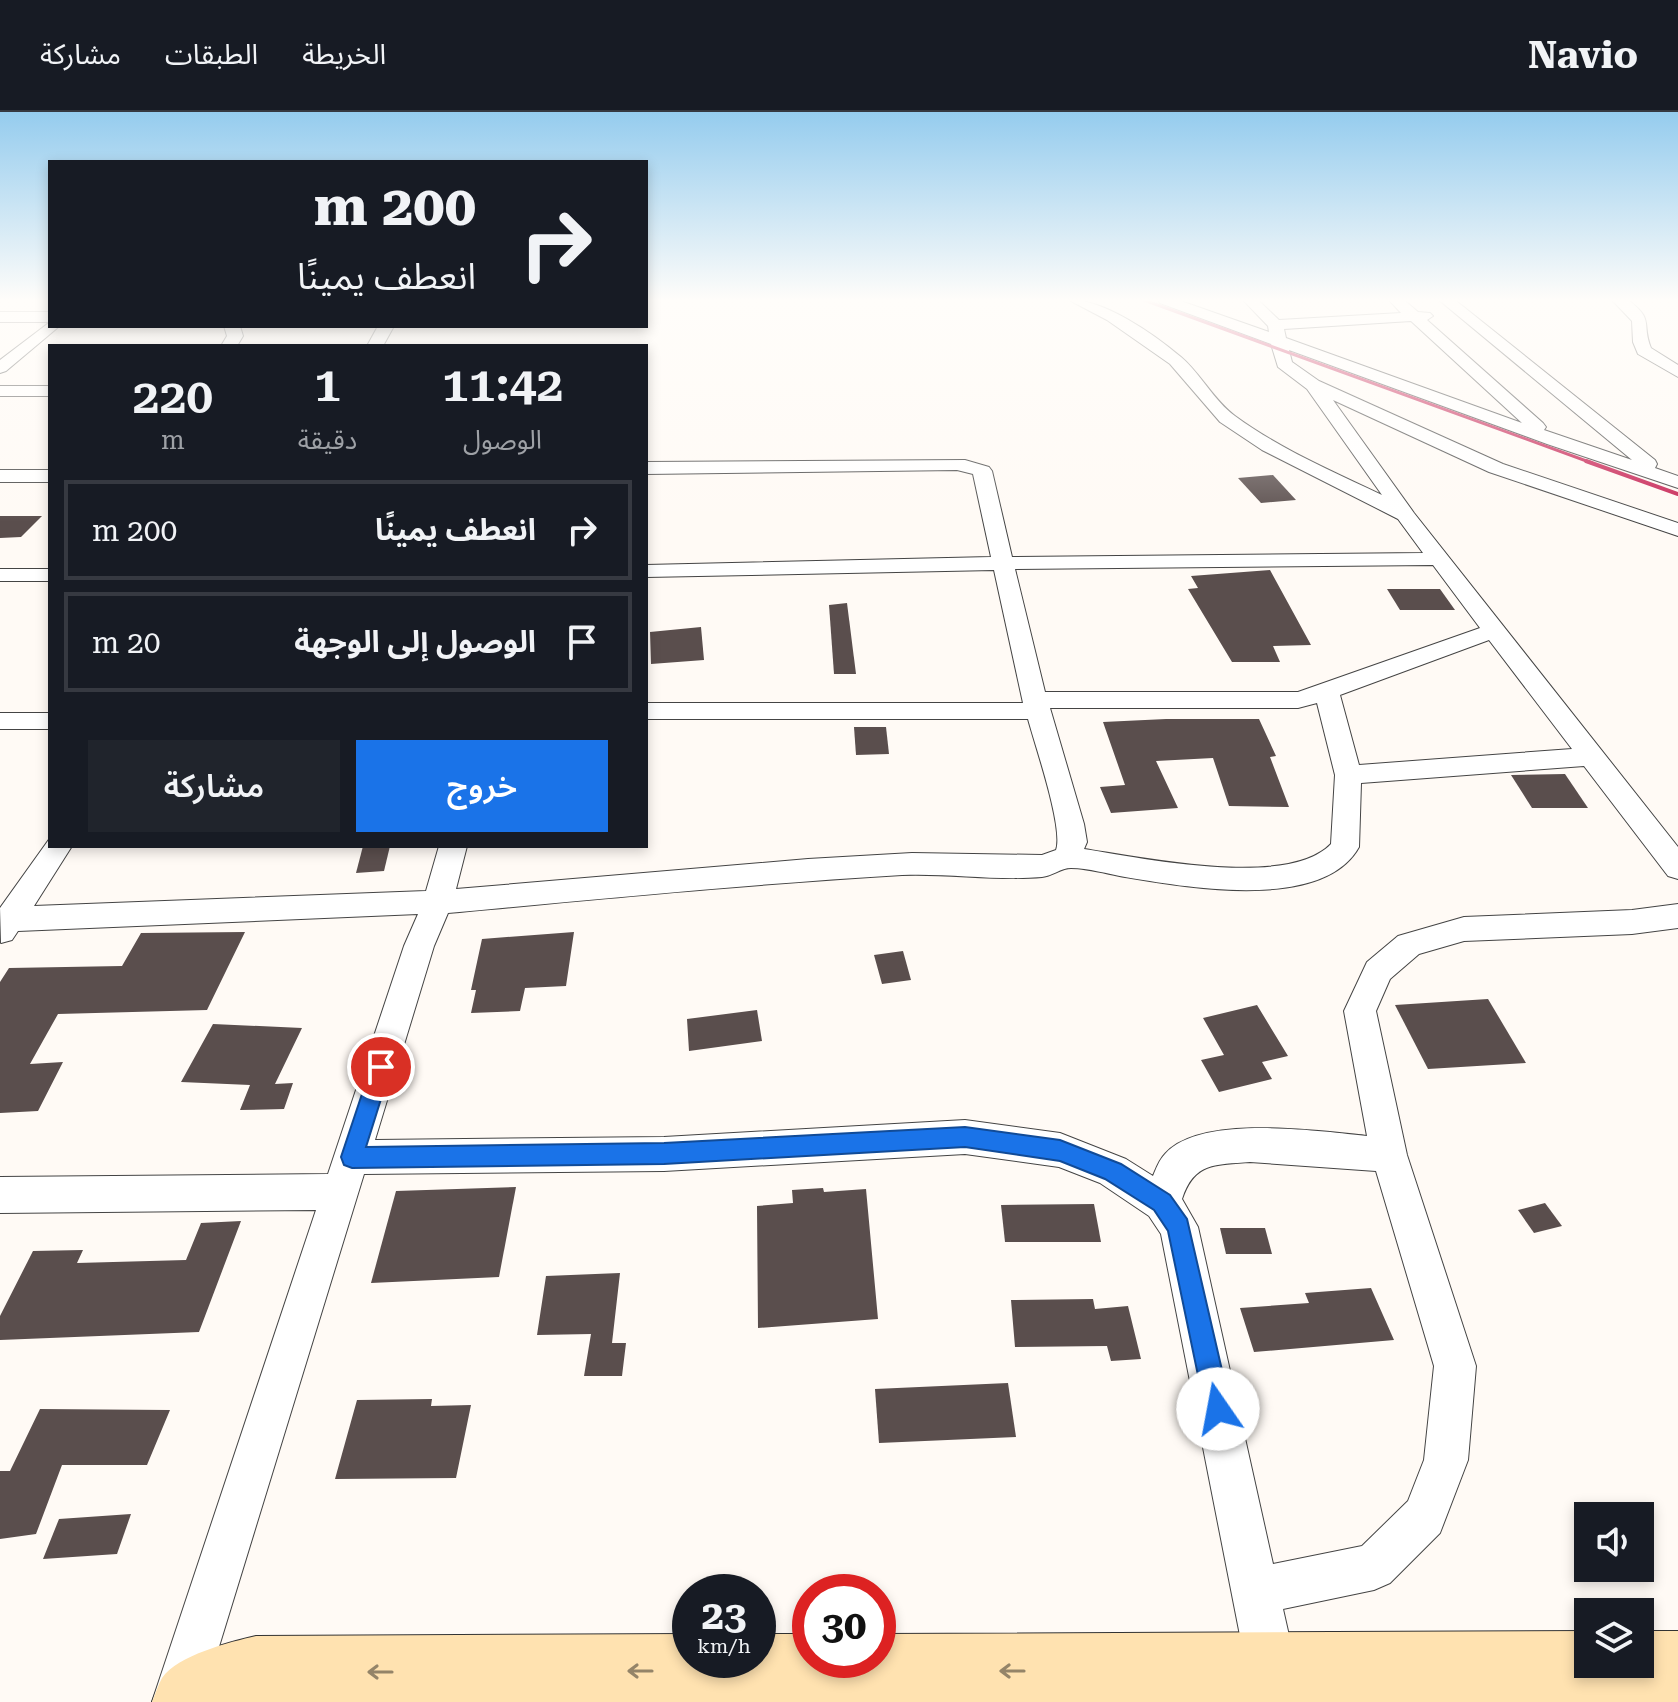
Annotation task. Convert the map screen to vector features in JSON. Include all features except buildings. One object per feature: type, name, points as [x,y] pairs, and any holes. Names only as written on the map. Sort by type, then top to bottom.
[{"type":"street","points":[[1188,374],[1226,418],[1269,446],[1405,515]]},
{"type":"street","points":[[1298,374],[1313,385],[1496,468],[1678,530]]},
{"type":"street","points":[[1384,374],[1553,440],[1674,481]]},
{"type":"street","points":[[1475,374],[1553,440]]},
{"type":"street","points":[[1534,374],[1674,481]]},
{"type":"street","points":[[1480,379],[1537,377]]},
{"type":"street","points":[[1313,385],[1405,515],[1678,868]]},
{"type":"street","points":[[0,391],[48,391]]},
{"type":"street","points":[[648,468],[972,466],[982,471],[1037,706],[1072,833],[1073,842],[1067,857]]},
{"type":"street","points":[[0,476],[48,476]]},
{"type":"street","points":[[648,571],[1002,563],[1439,559]]},
{"type":"street","points":[[0,575],[48,575]]},
{"type":"street","points":[[648,711],[1298,700],[1327,692],[1467,638],[1495,631]]},
{"type":"street","points":[[4,926],[438,902],[912,864],[1044,866],[1067,857],[1220,878],[1283,876],[1328,863],[1345,847],[1348,775],[1327,692]]},
{"type":"street","points":[[0,721],[48,721]]},
{"type":"street","points":[[1348,775],[1594,756]]},
{"type":"street","points":[[4,926],[57,848]]},
{"type":"street","points":[[177,1702],[419,946],[438,902],[452,848]]},
{"type":"street","points":[[1257,1591],[1374,1567],[1424,1517],[1446,1460],[1455,1366],[1389,1155],[1360,1011],[1378,971],[1409,945],[1464,929],[1632,922],[1678,916]]},
{"type":"street","points":[[0,1195],[965,1137],[1060,1150],[1113,1171],[1162,1203],[1179,1227],[1275,1689]]},
{"type":"street","points":[[1162,1203],[1178,1164],[1201,1151],[1252,1144],[1389,1155]]},
{"type":"street","points":[[1080,1702],[1678,1667]]},
{"type":"street","points":[[189,1702],[221,1680],[256,1672],[1275,1689],[1678,1691]]},
{"type":"railway","points":[[1348,374],[1592,463]]},
{"type":"railway","points":[[1586,461],[1678,494]]},
{"type":"route","points":[[381,1067],[352,1157],[664,1154],[965,1137],[1060,1150],[1113,1171],[1162,1203],[1179,1227],[1218,1409]]}]
